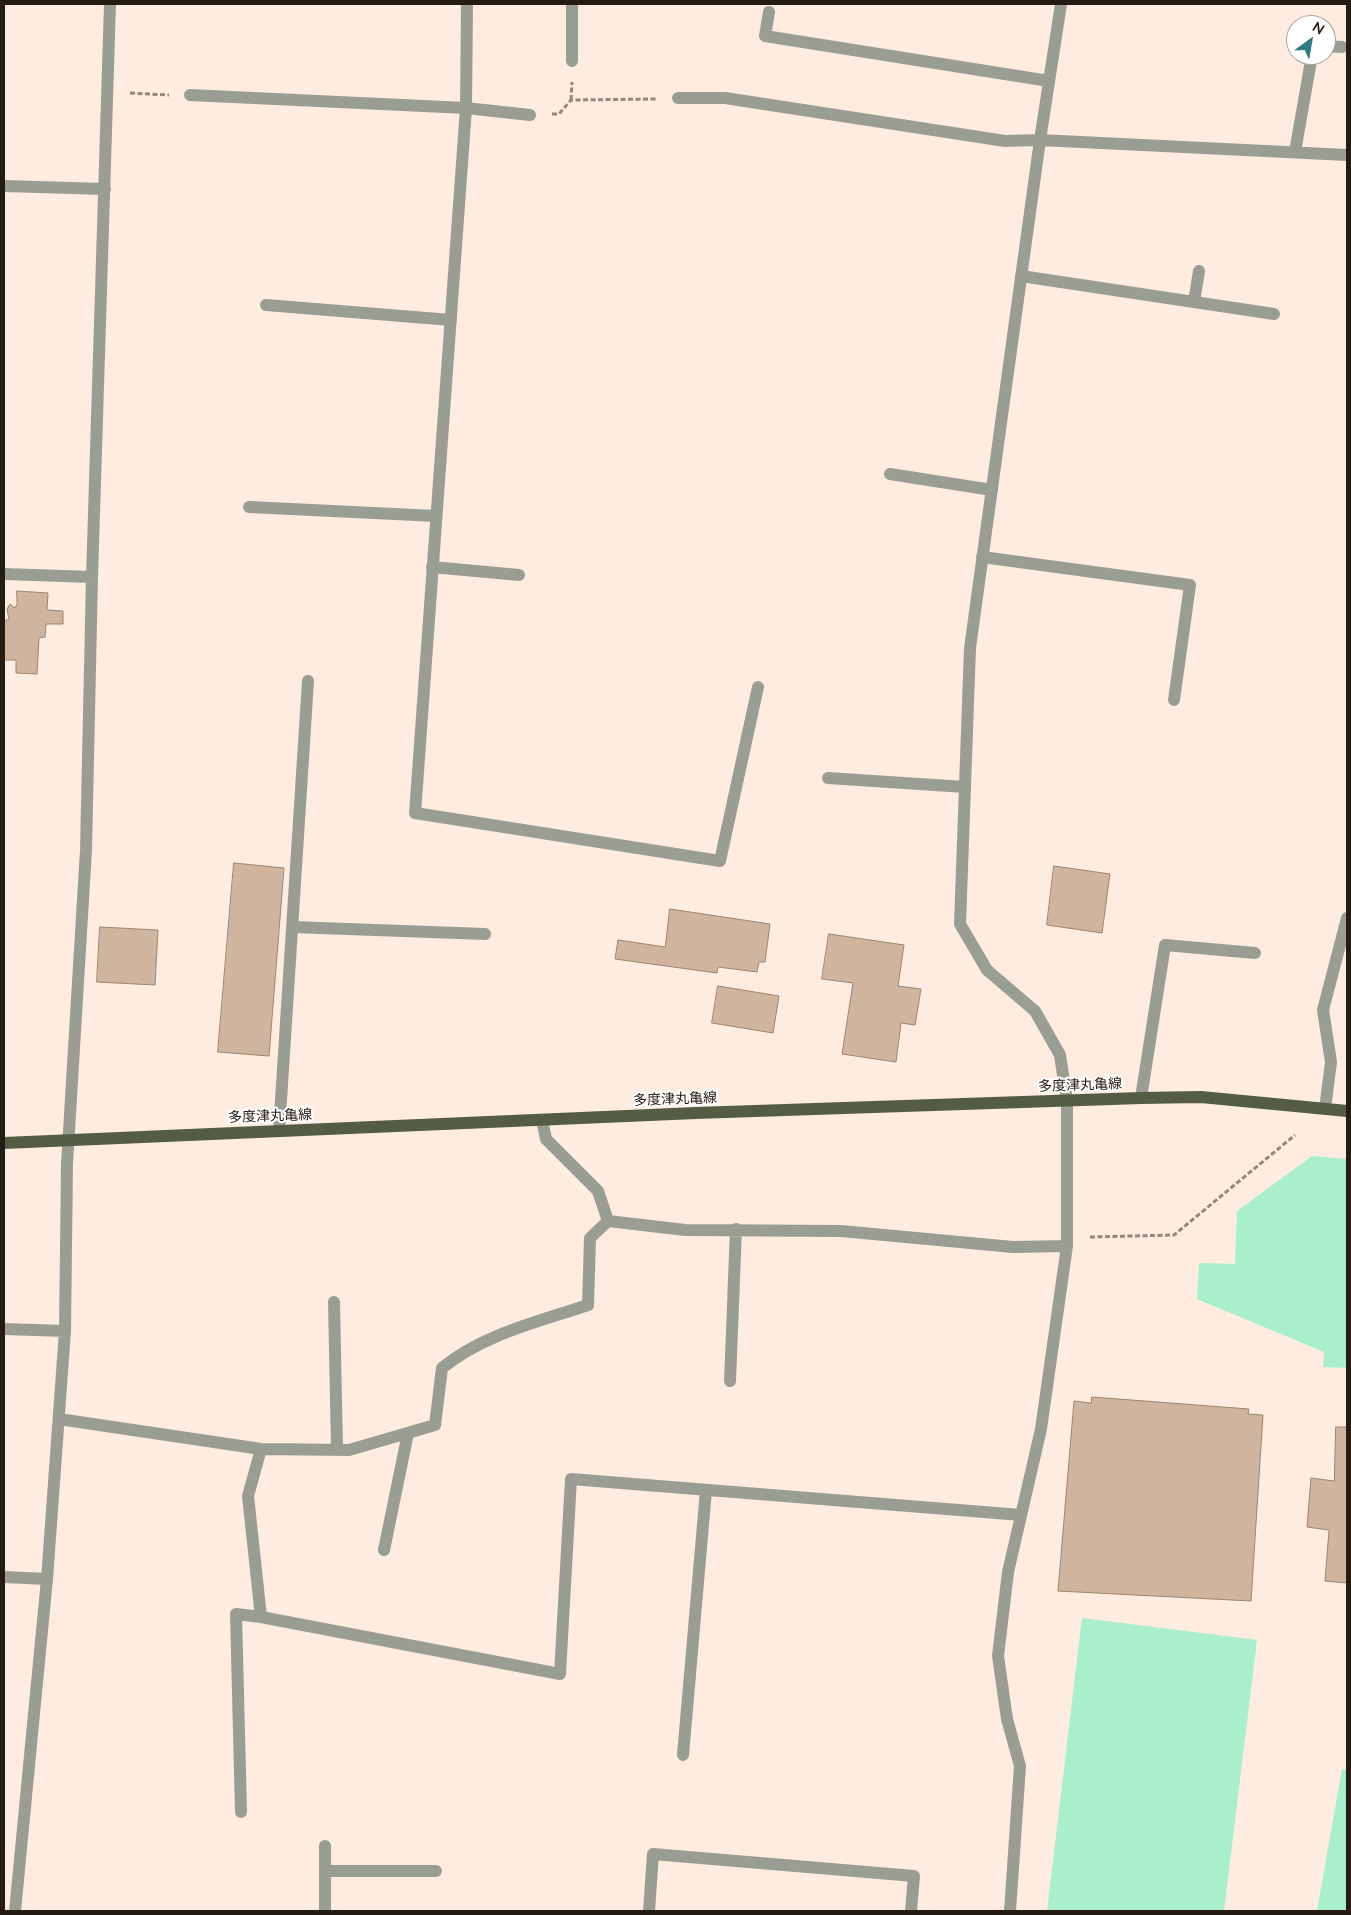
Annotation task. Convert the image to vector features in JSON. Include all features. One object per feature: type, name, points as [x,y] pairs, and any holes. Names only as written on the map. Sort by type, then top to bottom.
[{"type":"main road","name":"多度津丸亀線","points":[[4,1144],[542,1120],[1141,1098],[1201,1097],[1347,1111]]},
{"type":"street","points":[[15,1911],[47,1580],[64,1331],[67,1164],[86,850],[92,576],[110,4]]},
{"type":"street","points":[[466,4],[466,108],[415,814],[720,861],[758,687]]},
{"type":"street","points":[[572,4],[572,61]]},
{"type":"street","points":[[1010,1911],[1020,1766],[1007,1719],[998,1656],[1008,1572],[1041,1430],[1067,1242],[1067,1101],[1060,1054],[1035,1011],[987,970],[960,924],[970,648],[1040,140],[1061,4]]},
{"type":"street","points":[[769,12],[765,36],[1049,81]]},
{"type":"street","points":[[1336,47],[1342,47]]},
{"type":"street","points":[[1294,152],[1310,65]]},
{"type":"street","points":[[190,95],[466,108],[530,115]]},
{"type":"street","points":[[678,98],[725,98],[1005,141],[1040,140],[1347,155]]},
{"type":"street","points":[[4,186],[105,189]]},
{"type":"street","points":[[1194,302],[1199,270]]},
{"type":"street","points":[[1021,276],[1274,314]]},
{"type":"street","points":[[266,305],[451,320]]},
{"type":"street","points":[[890,474],[992,490]]},
{"type":"street","points":[[249,507],[436,516]]},
{"type":"street","points":[[982,557],[1190,585],[1174,700]]},
{"type":"street","points":[[432,567],[519,575]]},
{"type":"street","points":[[4,574],[92,576]]},
{"type":"street","points":[[279,1131],[308,681]]},
{"type":"street","points":[[828,778],[965,787]]},
{"type":"street","points":[[1325,1109],[1331,1062],[1323,1010],[1347,918]]},
{"type":"street","points":[[292,927],[485,934]]},
{"type":"street","points":[[1141,1098],[1164,945],[1255,953]]},
{"type":"street","points":[[542,1120],[546,1140],[598,1190],[608,1221]]},
{"type":"street","points":[[608,1221],[685,1230],[841,1231],[1013,1247],[1067,1242]]},
{"type":"street","points":[[59,1419],[261,1449],[349,1450],[435,1425],[442,1368],[458,1355],[483,1341],[588,1305],[590,1238],[608,1221]]},
{"type":"street","points":[[730,1381],[736,1229]]},
{"type":"street","points":[[334,1302],[337,1450]]},
{"type":"street","points":[[4,1329],[64,1331]]},
{"type":"street","points":[[384,1550],[408,1433]]},
{"type":"street","points":[[261,1449],[248,1496],[261,1617]]},
{"type":"street","points":[[241,1812],[236,1614],[261,1617],[560,1674],[571,1480],[1021,1515]]},
{"type":"street","points":[[683,1755],[706,1490]]},
{"type":"street","points":[[4,1576],[47,1580]]},
{"type":"street","points":[[325,1846],[325,1911]]},
{"type":"street","points":[[649,1911],[653,1854],[914,1876],[911,1911]]},
{"type":"street","points":[[325,1871],[436,1871]]},
{"type":"path","points":[[108,92],[190,95]]},
{"type":"path","points":[[530,115],[559,114],[571,100],[678,98]]},
{"type":"path","points":[[1067,1242],[1174,1235],[1295,1135]]},
{"type":"green space","points":[[1312,1156],[1347,1159],[1347,1368],[1323,1367],[1324,1352],[1197,1299],[1199,1263],[1235,1264],[1237,1211]]},
{"type":"green space","points":[[1082,1618],[1257,1640],[1224,1911],[1047,1911]]},
{"type":"green space","points":[[1342,1769],[1347,1770],[1347,1911],[1317,1911]]},
{"type":"building","points":[[17,591],[48,593],[47,610],[63,611],[63,624],[46,624],[45,637],[39,638],[37,674],[16,673],[16,660],[4,660],[4,621],[9,619],[7,609],[10,604],[15,608],[17,604]]},
{"type":"building","points":[[234,863],[284,868],[269,1056],[218,1052]]},
{"type":"building","points":[[1054,866],[1110,874],[1102,933],[1047,925]]},
{"type":"building","points":[[670,909],[770,924],[765,962],[759,962],[757,972],[718,967],[717,973],[615,959],[618,940],[665,947]]},
{"type":"building","points":[[100,927],[158,930],[155,985],[97,982]]},
{"type":"building","points":[[829,934],[904,945],[898,986],[921,989],[915,1025],[901,1023],[896,1062],[842,1054],[853,983],[822,979]]},
{"type":"building","points":[[718,986],[779,996],[773,1033],[712,1023]]},
{"type":"building","points":[[1092,1397],[1249,1409],[1248,1414],[1263,1415],[1251,1601],[1058,1591],[1074,1401],[1091,1403]]},
{"type":"building","points":[[1336,1427],[1347,1427],[1347,1583],[1325,1581],[1329,1530],[1307,1527],[1311,1478],[1334,1481]]}]
